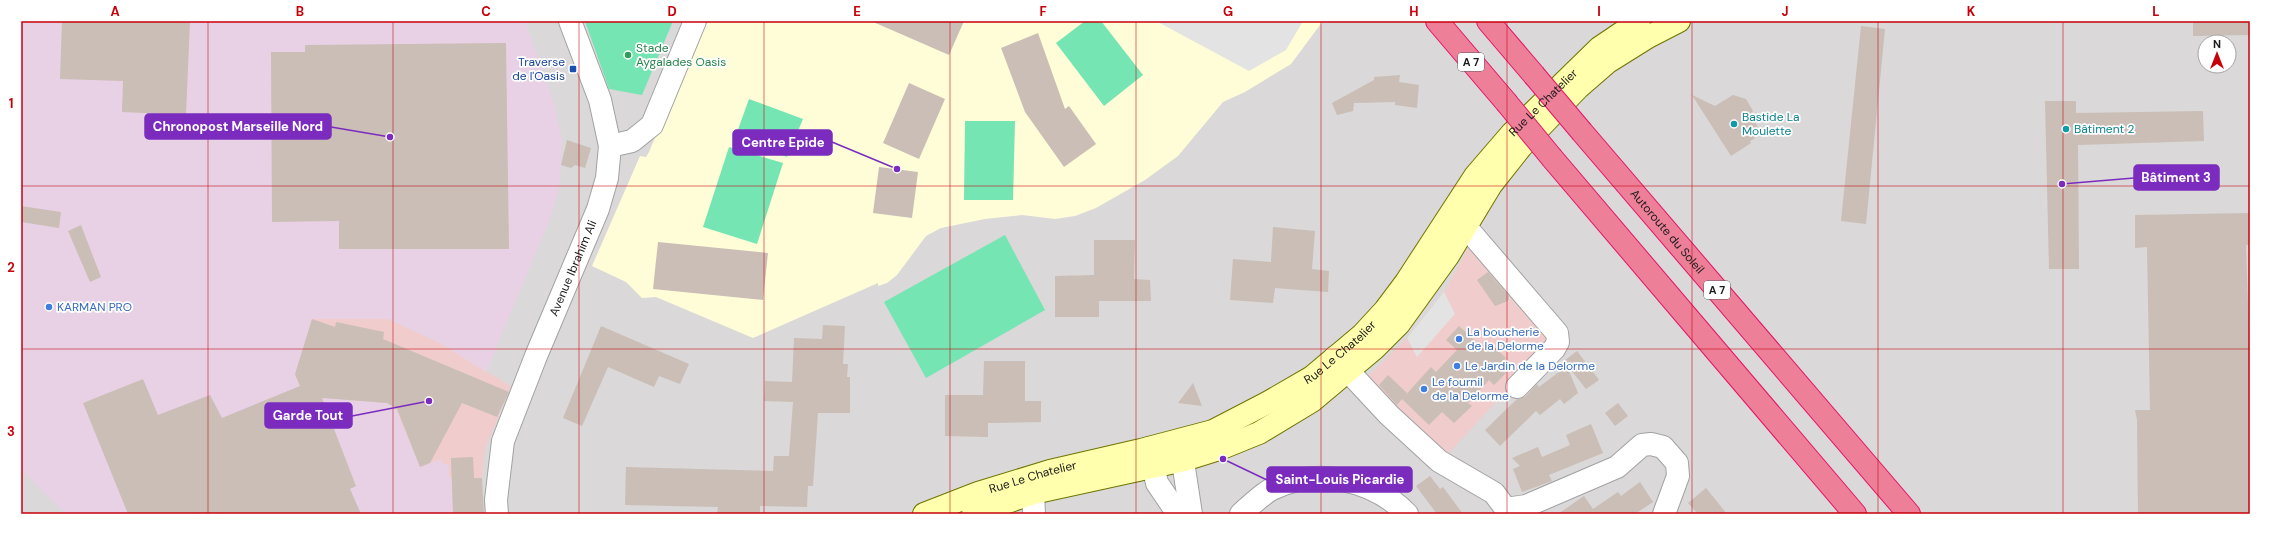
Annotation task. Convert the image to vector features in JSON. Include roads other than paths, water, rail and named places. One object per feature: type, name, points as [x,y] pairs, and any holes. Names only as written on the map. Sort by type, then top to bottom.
[{"type":"highway","name":"A 7","points":[[1437,21],[1856,514]]},
{"type":"highway","name":"Autoroute du Soleil","points":[[1488,21],[1909,514]]},
{"type":"main road","name":"Rue Le Chatelier","points":[[973,514],[1033,504],[1151,458],[1259,433],[1312,401],[1341,365],[1362,335],[1385,310],[1406,282],[1476,176],[1512,133],[1599,48],[1639,21]]},
{"type":"main road","name":"Rue Le Chatelier","points":[[1341,365],[1398,324],[1448,256],[1491,185],[1521,147],[1578,88],[1608,62],[1648,37],[1679,21]]},
{"type":"main road","name":"Rue Le Chatelier","points":[[924,514],[978,493],[1050,471],[1151,458]]},
{"type":"street","name":"Avenue Ibrahim Ali","points":[[497,514],[496,500],[503,441],[539,348],[598,209],[607,178],[610,146],[600,100],[570,21]]},
{"type":"street","points":[[610,146],[632,141],[652,125],[695,21]]},
{"type":"street","points":[[1466,226],[1556,333],[1558,342],[1554,349],[1517,387]]},
{"type":"street","points":[[1341,365],[1389,415],[1439,461],[1494,493],[1508,511],[1526,506],[1617,467],[1642,445],[1651,444],[1663,447],[1677,464],[1678,476],[1664,514]]},
{"type":"street","points":[[1181,450],[1191,514]]},
{"type":"street","points":[[1151,458],[1157,483],[1178,514]]},
{"type":"street","points":[[1033,504],[1050,471]]},
{"type":"street","points":[[1241,514],[1271,489],[1302,479],[1324,477],[1345,480],[1383,493],[1407,514]]},
{"type":"place","name":"Stade Aygalades Oasis","points":[[628,55]]},
{"type":"place","name":"Traverse de l'Oasis","points":[[573,69]]},
{"type":"place","name":"Bastide La Moulette","points":[[1734,124]]},
{"type":"place","name":"Bâtiment 2","points":[[2066,129]]},
{"type":"place","name":"Chronopost Marseille Nord","points":[[390,137]]},
{"type":"place","name":"Centre Epide","points":[[897,169]]},
{"type":"place","name":"Bâtiment 3","points":[[2062,184]]},
{"type":"place","name":"KARMAN PRO","points":[[49,307]]},
{"type":"place","name":"La boucherie de la Delorme","points":[[1459,339]]},
{"type":"place","name":"Le Jardin de la Delorme","points":[[1457,366]]},
{"type":"place","name":"Le fournil de la Delorme","points":[[1424,389]]},
{"type":"place","name":"Garde Tout","points":[[429,401]]},
{"type":"place","name":"Saint-Louis Picardie","points":[[1223,459]]}]
